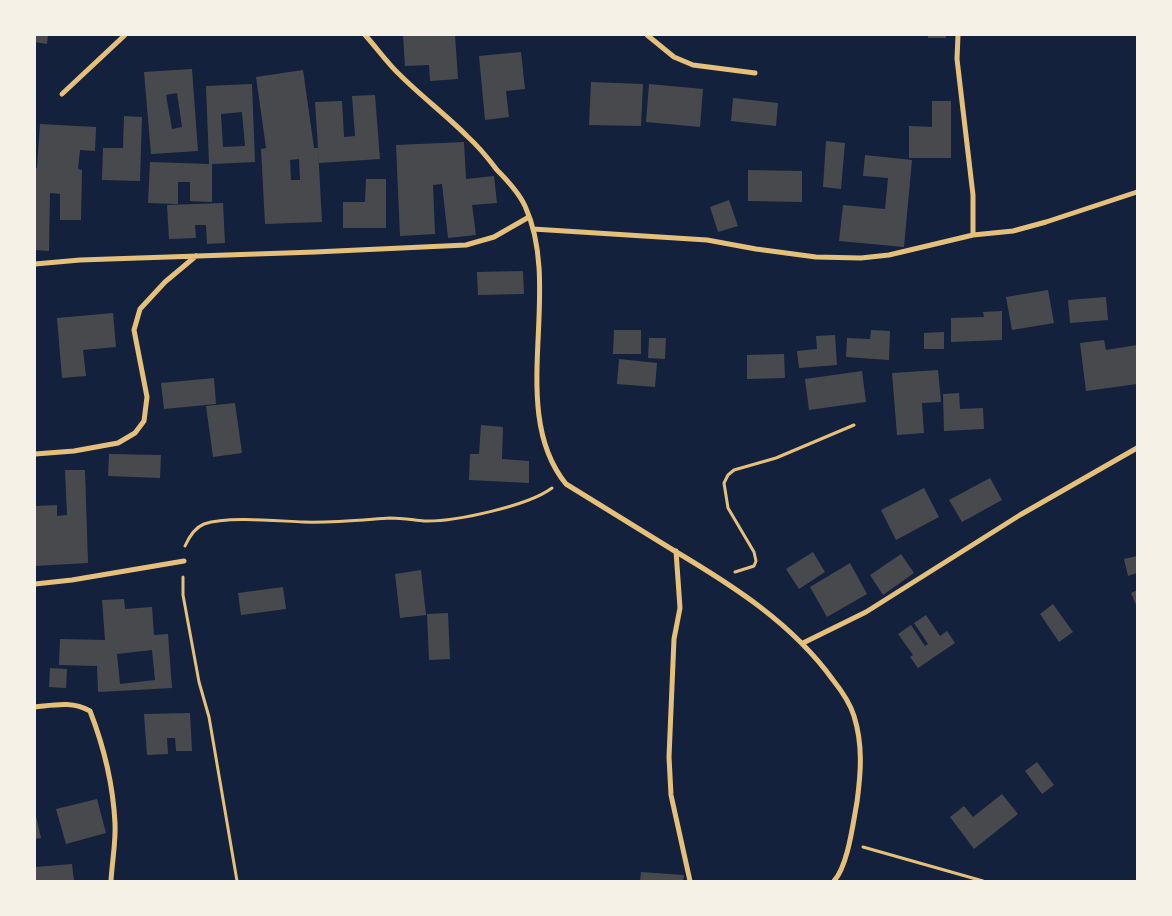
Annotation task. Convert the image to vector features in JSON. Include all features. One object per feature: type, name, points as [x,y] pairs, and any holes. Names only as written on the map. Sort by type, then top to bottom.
[{"type":"street","points":[[62,94],[126,35]]},
{"type":"street","points":[[365,35],[399,74],[468,136],[507,180],[525,204],[533,229],[538,265],[538,417],[546,449],[556,471],[566,484],[676,551],[762,608],[803,643],[822,664],[842,691],[854,714],[861,756],[860,777],[848,843],[838,876],[834,881]]},
{"type":"street","points":[[647,35],[674,56],[693,65],[755,73]]},
{"type":"street","points":[[958,35],[956,59],[973,195],[973,235]]},
{"type":"street","points":[[533,229],[706,240],[816,257],[862,258],[889,255],[973,235],[1014,231],[1137,192]]},
{"type":"street","points":[[35,264],[80,260],[315,252],[466,244],[494,237],[529,218]]},
{"type":"street","points":[[35,454],[74,451],[118,443],[135,433],[144,421],[147,397],[134,330],[140,308],[165,282],[196,256]]},
{"type":"street","points":[[803,643],[866,612],[1020,515],[1137,448]]},
{"type":"street","points":[[676,551],[680,608],[674,639],[669,757],[671,795],[690,881]]},
{"type":"street","points":[[35,584],[72,580],[184,561]]},
{"type":"street","points":[[35,707],[66,704],[80,705],[90,711],[100,735],[111,781],[115,825],[111,881]]},
{"type":"path","points":[[712,574],[732,573],[745,569],[754,566],[756,560],[754,552],[728,508],[724,482],[728,475],[734,470],[776,458],[854,425]]},
{"type":"path","points":[[237,881],[209,718],[199,682],[183,595],[184,547],[189,537],[204,524],[236,520],[314,522],[392,518],[425,521],[481,513],[518,504],[540,495],[562,479]]},
{"type":"path","points":[[848,843],[908,858],[958,875],[983,881]]},
{"type":"building","points":[[35,35],[48,35],[47,44],[35,42]]},
{"type":"building","points":[[403,35],[455,35],[458,79],[430,81],[429,65],[405,66]]},
{"type":"building","points":[[928,35],[946,35],[946,38],[928,38]]},
{"type":"building","points":[[521,52],[525,89],[506,91],[509,117],[485,120],[479,56]]},
{"type":"building","points":[[192,69],[198,151],[151,154],[144,72]],"holes":[[[177,93],[182,127],[172,129],[166,95]]]},
{"type":"building","points":[[303,70],[314,148],[318,148],[322,222],[265,224],[261,149],[266,148],[256,77]],"holes":[[[299,159],[300,180],[291,180],[290,160]]]},
{"type":"building","points":[[591,82],[643,84],[641,126],[589,125]]},
{"type":"building","points":[[252,84],[255,162],[212,164],[212,202],[190,201],[190,182],[178,182],[178,204],[148,203],[150,162],[209,164],[206,86]],"holes":[[[242,112],[245,146],[223,147],[221,114]]]},
{"type":"building","points":[[649,84],[703,89],[700,127],[646,122]]},
{"type":"building","points":[[375,95],[380,159],[319,163],[315,102],[342,101],[344,137],[355,136],[352,96]]},
{"type":"building","points":[[733,98],[778,103],[776,126],[731,121]]},
{"type":"building","points":[[932,101],[951,101],[951,158],[909,158],[909,126],[932,127]]},
{"type":"building","points":[[124,116],[142,117],[140,181],[102,180],[103,148],[123,148]]},
{"type":"building","points":[[40,124],[96,127],[95,151],[80,150],[78,169],[82,170],[81,220],[60,220],[60,194],[50,193],[49,251],[35,250],[35,168],[37,168]]},
{"type":"building","points":[[826,141],[845,143],[841,189],[823,187]]},
{"type":"building","points":[[464,142],[466,179],[494,176],[497,203],[472,205],[476,235],[448,238],[442,184],[433,185],[435,234],[400,236],[396,145]]},
{"type":"building","points":[[865,155],[912,160],[904,247],[839,241],[843,205],[885,209],[888,178],[863,176]]},
{"type":"building","points":[[748,170],[802,171],[802,202],[748,201]]},
{"type":"building","points":[[366,179],[386,179],[386,228],[343,228],[343,202],[365,202]]},
{"type":"building","points":[[729,200],[738,226],[718,232],[710,207]]},
{"type":"building","points":[[223,203],[225,243],[207,244],[206,225],[195,225],[196,238],[169,239],[167,205]]},
{"type":"building","points":[[523,271],[524,294],[478,295],[477,272]]},
{"type":"building","points":[[1048,290],[1054,323],[1012,330],[1006,297]]},
{"type":"building","points":[[1106,297],[1108,320],[1070,323],[1068,300]]},
{"type":"building","points":[[1002,311],[1002,340],[951,342],[951,318],[984,317],[983,312]]},
{"type":"building","points":[[113,313],[116,347],[83,350],[86,376],[62,378],[57,318]]},
{"type":"building","points":[[614,330],[641,330],[641,354],[613,354]]},
{"type":"building","points":[[871,330],[890,331],[889,360],[846,357],[847,338],[870,339]]},
{"type":"building","points":[[944,332],[944,349],[924,349],[924,333]]},
{"type":"building","points":[[835,335],[837,365],[799,368],[797,351],[817,349],[816,336]]},
{"type":"building","points":[[649,338],[666,338],[665,359],[648,358]]},
{"type":"building","points":[[1104,340],[1106,350],[1137,345],[1137,384],[1086,391],[1080,343]]},
{"type":"building","points":[[784,354],[785,378],[747,379],[747,355]]},
{"type":"building","points":[[619,359],[657,363],[655,387],[617,384]]},
{"type":"building","points":[[938,370],[941,402],[922,403],[924,433],[897,435],[892,373]]},
{"type":"building","points":[[862,371],[866,402],[809,410],[805,379]]},
{"type":"building","points":[[214,378],[216,404],[164,409],[161,383]]},
{"type":"building","points":[[959,393],[960,409],[983,408],[984,429],[944,431],[943,394]]},
{"type":"building","points":[[235,403],[242,453],[213,457],[206,406]]},
{"type":"building","points":[[481,425],[503,427],[502,459],[529,461],[529,483],[469,480],[470,454],[479,454]]},
{"type":"building","points":[[109,454],[161,455],[160,478],[108,476]]},
{"type":"building","points":[[65,470],[85,470],[88,563],[35,566],[35,506],[57,505],[57,516],[67,515]]},
{"type":"building","points":[[990,478],[1002,500],[962,522],[949,500]]},
{"type":"building","points":[[924,488],[939,517],[896,540],[881,510]]},
{"type":"building","points":[[813,552],[825,572],[799,589],[786,569]]},
{"type":"building","points":[[901,554],[914,573],[883,595],[870,575]]},
{"type":"building","points":[[1137,556],[1137,573],[1128,576],[1124,559]]},
{"type":"building","points":[[850,563],[867,594],[827,617],[810,587]]},
{"type":"building","points":[[421,570],[426,615],[400,618],[395,574]]},
{"type":"building","points":[[283,587],[286,609],[241,615],[238,593]]},
{"type":"building","points":[[1137,590],[1137,607],[1131,593]]},
{"type":"building","points":[[124,599],[125,609],[152,607],[154,635],[168,634],[172,688],[99,692],[97,666],[59,665],[60,639],[105,640],[102,600]],"holes":[[[152,650],[155,680],[120,684],[117,654]]]},
{"type":"building","points":[[1053,604],[1073,632],[1059,642],[1040,614]]},
{"type":"building","points":[[448,613],[450,659],[429,660],[427,614]]},
{"type":"building","points":[[926,615],[940,636],[947,631],[955,643],[918,668],[910,657],[913,655],[898,634],[911,625],[925,646],[928,644],[914,623]]},
{"type":"building","points":[[50,668],[67,669],[66,688],[49,687]]},
{"type":"building","points":[[190,713],[192,751],[176,751],[175,738],[167,738],[168,754],[147,755],[144,714]]},
{"type":"building","points":[[1037,762],[1054,785],[1042,794],[1025,771]]},
{"type":"building","points":[[1002,794],[1018,814],[974,849],[950,817],[964,806],[973,817]]},
{"type":"building","points":[[97,799],[106,833],[66,844],[56,809]]},
{"type":"building","points":[[35,812],[41,838],[35,839]]},
{"type":"building","points":[[72,864],[74,881],[36,881],[35,867]]},
{"type":"building","points":[[641,872],[684,875],[683,881],[640,881]]}]
